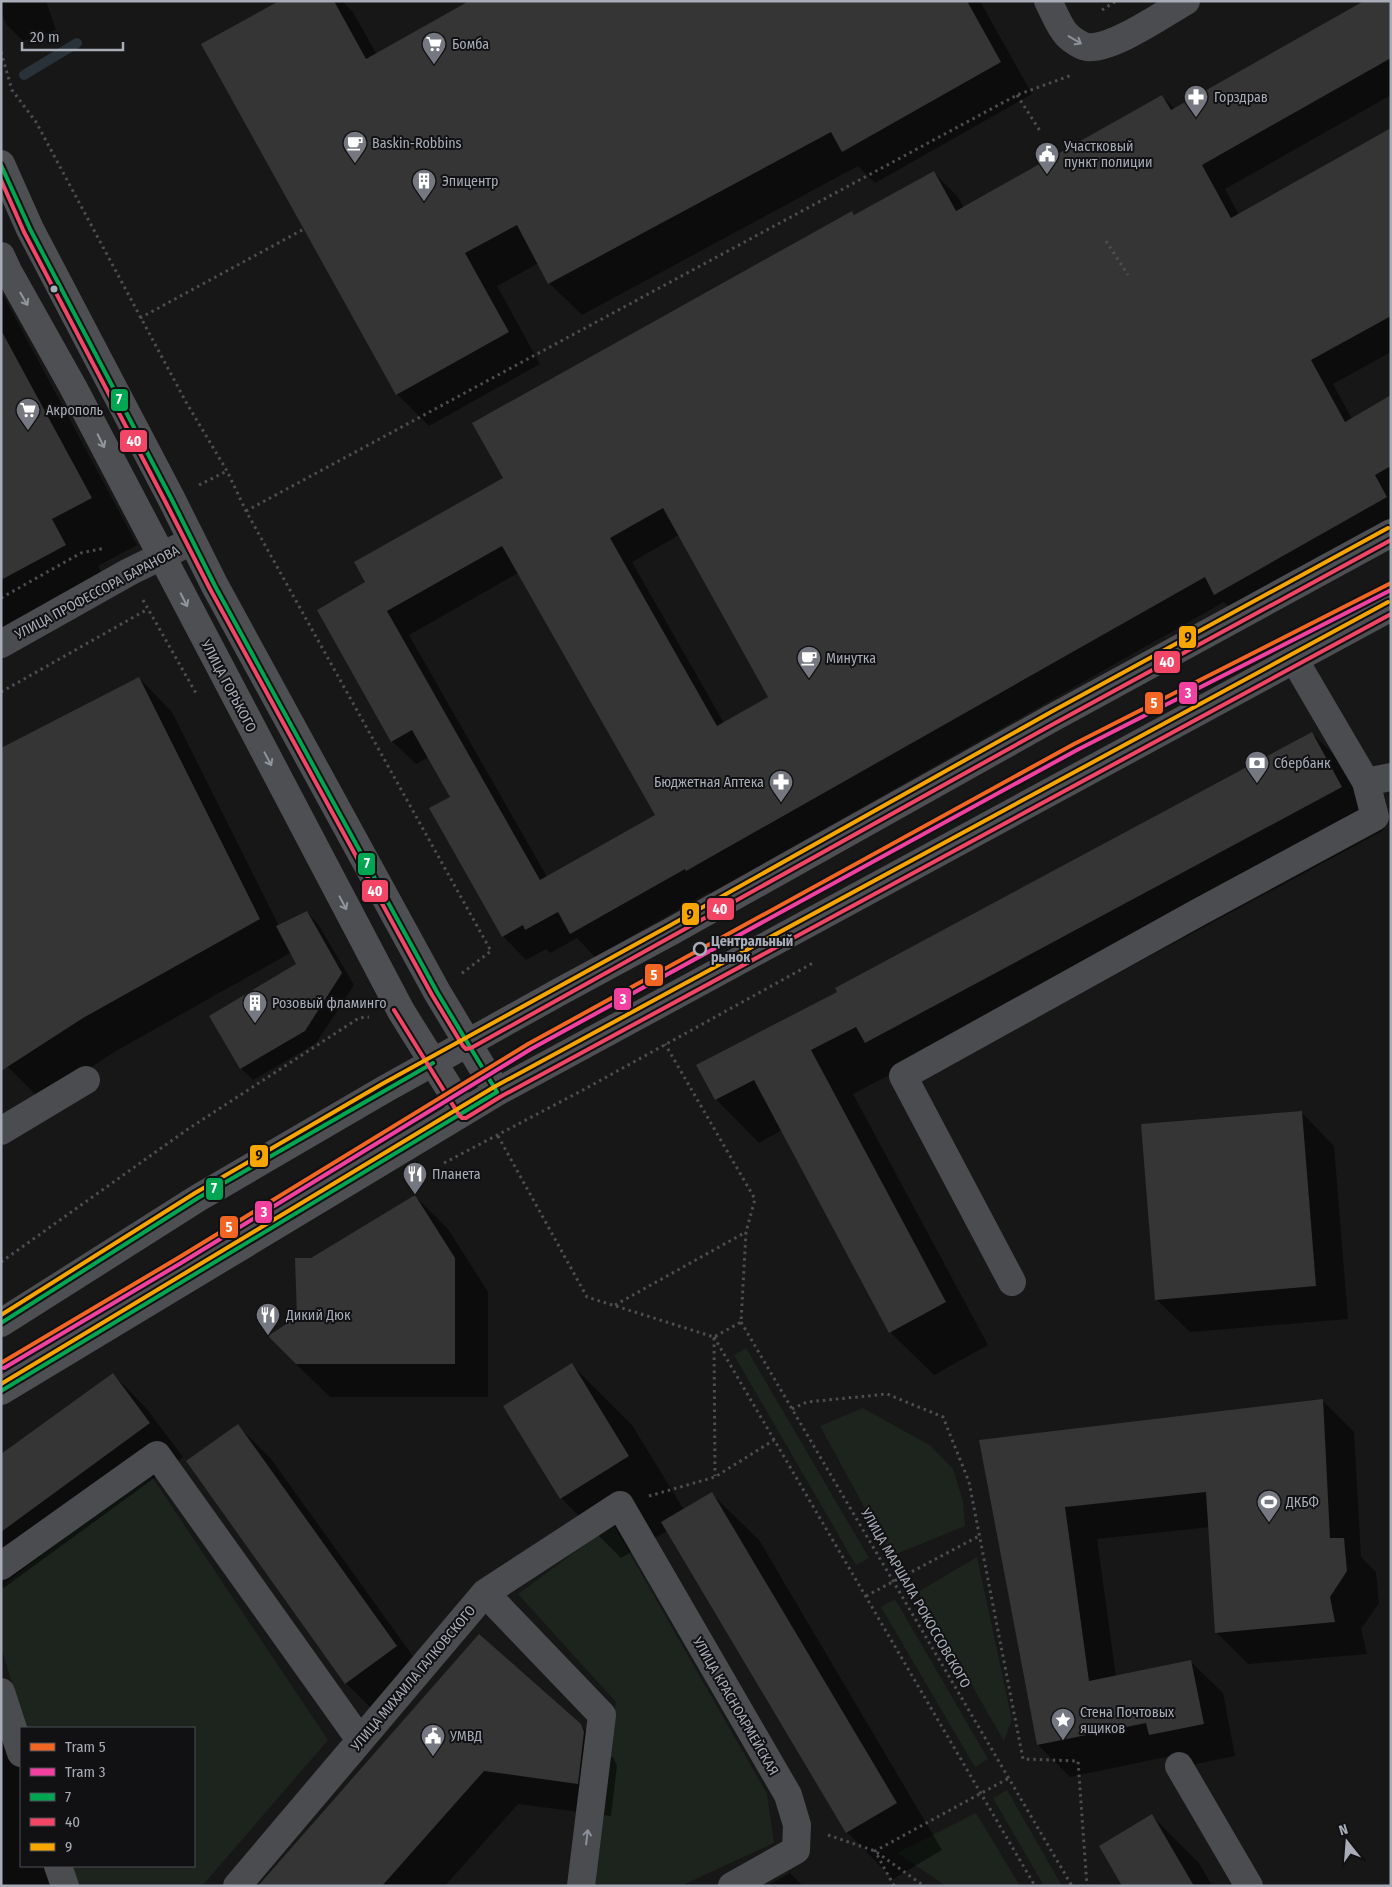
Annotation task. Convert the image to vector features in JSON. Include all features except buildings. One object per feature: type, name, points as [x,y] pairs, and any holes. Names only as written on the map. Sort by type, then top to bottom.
[{"type":"main road","points":[[1,164],[30,229],[172,498],[192,541],[437,992],[498,1092]]},
{"type":"main road","name":"УЛИЦА ГОРЬКОГО","points":[[1,256],[73,386],[382,977],[464,1112]]},
{"type":"main road","points":[[1,1323],[198,1198],[330,1121],[561,991],[672,932],[1071,707],[1391,533]]},
{"type":"main road","points":[[1,1391],[498,1092],[1391,606]]},
{"type":"street","points":[[1048,1],[1066,34],[1074,41],[1087,47],[1117,40],[1186,1]]},
{"type":"street","name":"УЛИЦА ПРОФЕССОРА БАРАНОВА","points":[[1,644],[129,572],[192,541]]},
{"type":"street","points":[[1012,1282],[903,1076],[1375,817],[1378,779],[1294,660]]},
{"type":"street","points":[[1,1132],[86,1080]]},
{"type":"street","points":[[1,1566],[157,1455],[360,1740]]},
{"type":"street","name":"УЛИЦА МИХАИЛА ГАЛКОВСКОГО","points":[[236,1886],[485,1593],[620,1505]]},
{"type":"street","name":"УЛИЦА КРАСНОАРМЕЙСКАЯ","points":[[620,1505],[788,1795],[797,1825],[796,1850],[732,1886]]},
{"type":"street","points":[[485,1593],[602,1715],[581,1886]]},
{"type":"street","points":[[1,1692],[20,1750]]},
{"type":"street","points":[[1179,1766],[1249,1886]]},
{"type":"street","points":[[58,1867],[65,1886]]},
{"type":"path","points":[[246,511],[1017,95],[1083,71],[1092,16],[1116,1]]},
{"type":"path","points":[[1,52],[12,90],[36,122],[186,402],[227,471],[246,511],[490,951]]},
{"type":"path","points":[[1017,95],[1040,132]]},
{"type":"path","points":[[140,318],[304,229]]},
{"type":"path","points":[[1106,241],[1128,275]]},
{"type":"path","points":[[1,598],[81,553],[113,546],[200,701]]},
{"type":"path","points":[[1,692],[148,609]]},
{"type":"path","points":[[437,1167],[498,1136],[812,963]]},
{"type":"path","points":[[1,1262],[188,1129],[359,1018],[370,1017],[366,1008]]},
{"type":"path","points":[[665,1044],[755,1199],[746,1232],[741,1322],[714,1337]]},
{"type":"path","points":[[498,1136],[587,1297],[714,1337],[1035,1886]]},
{"type":"path","points":[[615,1306],[746,1232]]},
{"type":"path","name":"УЛИЦА МАРШАЛА РОКОССОВСКОГО","points":[[741,1322],[1072,1886]]},
{"type":"path","points":[[714,1337],[715,1477]]},
{"type":"path","points":[[792,1409],[807,1402],[887,1394],[943,1418],[969,1482],[1023,1759],[1078,1762],[1087,1886]]},
{"type":"path","points":[[620,1505],[715,1477],[774,1440]]},
{"type":"path","points":[[866,1596],[979,1536]]},
{"type":"path","points":[[875,1851],[1009,1778]]},
{"type":"path","points":[[797,1825],[875,1851],[924,1886]]},
{"type":"path","points":[[875,1851],[894,1886]]},
{"type":"shaded area","points":[[746,1348],[869,1558],[856,1565],[734,1355]]},
{"type":"shaded area","points":[[863,1408],[931,1446],[953,1469],[963,1501],[965,1526],[891,1556],[820,1426]]},
{"type":"shaded area","points":[[150,1474],[328,1740],[202,1886],[75,1886],[68,1867],[195,1867],[195,1727],[26,1727],[1,1647],[1,1586]]},
{"type":"shaded area","points":[[613,1524],[767,1794],[774,1843],[685,1884],[686,1886],[590,1886],[616,1702],[518,1594]]},
{"type":"shaded area","points":[[977,1557],[1012,1720],[1004,1741],[918,1592]]},
{"type":"shaded area","points":[[895,1599],[988,1759],[975,1767],[881,1607]]},
{"type":"shaded area","points":[[1007,1790],[1062,1886],[1044,1886],[993,1798]]},
{"type":"shaded area","points":[[976,1813],[1020,1886],[946,1886],[897,1853]]},
{"type":"waterway","points":[[24,75],[77,43]]},
{"type":"tram line","name":"5","points":[[1,1363],[178,1258],[528,1044],[1074,744],[1391,583]]},
{"type":"tram line","name":"3","points":[[4,1368],[181,1263],[531,1049],[1077,750],[1391,590]]},
{"type":"transit line","name":"7","points":[[1,165],[30,229],[215,586],[437,992],[497,1092]]},
{"type":"transit line","name":"40","points":[[1,180],[24,232],[210,589],[432,995],[466,1049],[471,1048],[1057,722],[1391,540]]},
{"type":"transit line","name":"9","points":[[1,1315],[195,1193],[382,1084],[1051,712],[1388,528]]},
{"type":"transit line","name":"9","points":[[1,1384],[494,1087],[1388,602]]},
{"type":"transit line","name":"40","points":[[394,1010],[459,1115],[462,1118],[466,1118],[500,1097],[1391,614]]},
{"type":"transit line","name":"7","points":[[1,1323],[198,1198],[433,1063]]},
{"type":"transit line","name":"7","points":[[1,1391],[497,1092]]},
{"type":"place","name":"Бомба","points":[[434,65]]},
{"type":"place","name":"Горздрав","points":[[1196,118]]},
{"type":"place","name":"Baskin-Robbins","points":[[355,164]]},
{"type":"place","name":"Участковый пункт полиции","points":[[1047,175]]},
{"type":"place","name":"Эпицентр","points":[[424,202]]},
{"type":"place","name":"Акрополь","points":[[28,431]]},
{"type":"place","name":"Минутка","points":[[809,679]]},
{"type":"place","name":"Сбербанк","points":[[1257,784]]},
{"type":"place","name":"Бюджетная Аптека","points":[[781,803]]},
{"type":"place","name":"Центральный рынок","points":[[700,949]]},
{"type":"place","name":"Розовый фламинго","points":[[255,1024]]},
{"type":"place","name":"Планета","points":[[415,1195]]},
{"type":"place","name":"Дикий Дюк","points":[[268,1336]]},
{"type":"place","name":"ДКБФ","points":[[1269,1523]]},
{"type":"place","name":"Стена Почтовых ящиков","points":[[1063,1741]]},
{"type":"place","name":"УМВД","points":[[433,1757]]}]
